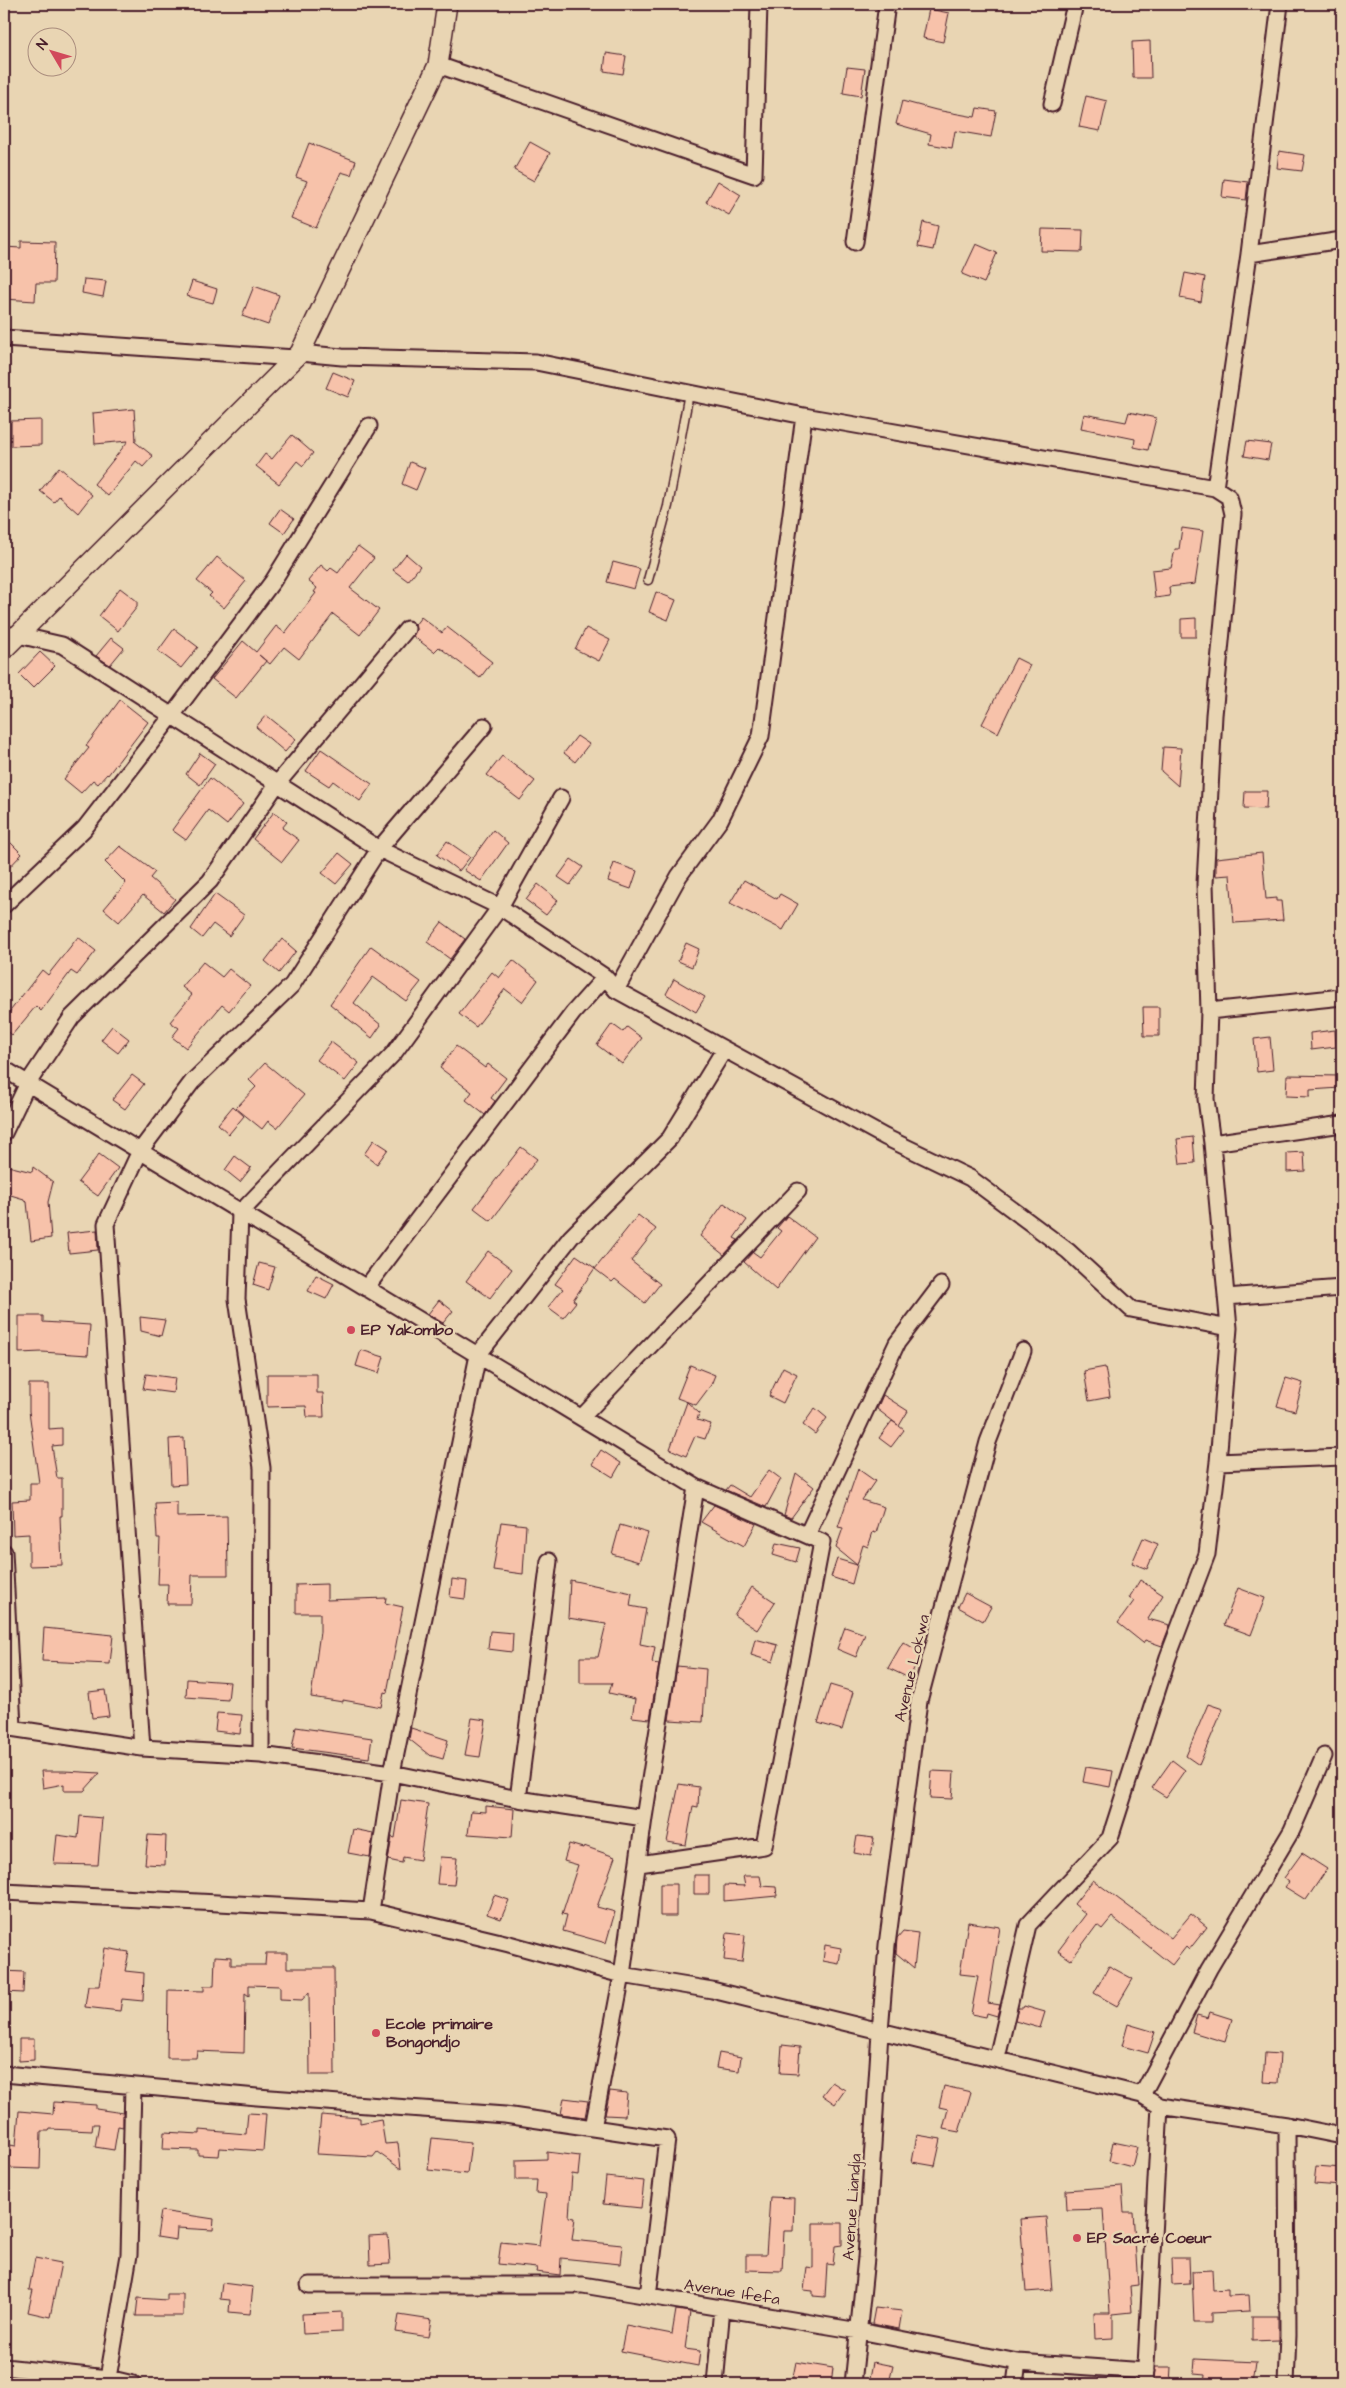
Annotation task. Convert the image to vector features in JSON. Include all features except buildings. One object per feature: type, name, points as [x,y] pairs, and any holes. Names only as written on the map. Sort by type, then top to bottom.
[{"type":"street","points":[[4,649],[11,635],[298,355],[438,65],[448,4]]},
{"type":"street","points":[[438,65],[754,175],[759,4]]},
{"type":"street","points":[[855,242],[887,4]]},
{"type":"street","points":[[1052,104],[1075,4]]},
{"type":"street","points":[[1215,488],[1249,254],[1280,4]]},
{"type":"street","points":[[1249,254],[1342,240]]},
{"type":"street","points":[[4,338],[342,357],[536,362],[804,416],[1215,488],[1229,497],[1233,514],[1214,715],[1205,884],[1209,1011],[1206,1099],[1212,1143],[1229,1328],[1218,1462],[1207,1554],[1168,1657],[1110,1838],[1028,1925],[996,2058]]},
{"type":"street","points":[[616,990],[679,876],[720,820],[761,736],[804,416]]},
{"type":"street","points":[[4,905],[84,829],[171,717],[273,581],[369,426]]},
{"type":"street","points":[[4,1133],[28,1083],[72,1017],[210,881],[277,784],[407,629]]},
{"type":"street","points":[[11,635],[62,645],[171,717],[379,849],[500,907],[605,977],[616,990],[885,1137],[970,1178],[1068,1251],[1131,1309],[1229,1328]]},
{"type":"street","points":[[142,1748],[106,1224],[140,1151],[192,1082],[292,986],[379,849],[484,726]]},
{"type":"street","points":[[261,1755],[262,1468],[237,1299],[240,1213],[394,1053],[500,907],[561,798]]},
{"type":"street","points":[[366,1288],[573,1013],[605,977]]},
{"type":"street","points":[[1209,1011],[1342,997]]},
{"type":"street","points":[[371,1911],[392,1774],[478,1355],[570,1237],[670,1138],[724,1050]]},
{"type":"street","points":[[4,1069],[696,1487],[822,1542],[764,1846],[639,1864]]},
{"type":"street","points":[[1212,1143],[1342,1124]]},
{"type":"street","points":[[582,1417],[798,1191]]},
{"type":"street","points":[[807,1535],[897,1343],[941,1285]]},
{"type":"street","points":[[1226,1297],[1342,1288]]},
{"type":"street","name":"Avenue Lokwa","points":[[880,2032],[887,1946],[919,1701],[988,1442],[1023,1351]]},
{"type":"street","points":[[1218,1462],[1342,1457]]},
{"type":"street","points":[[594,2128],[622,1975],[644,1818],[696,1487]]},
{"type":"street","points":[[4,1552],[8,1727],[142,1748],[261,1755],[392,1774],[518,1799],[644,1818]]},
{"type":"street","points":[[518,1799],[549,1561]]},
{"type":"street","points":[[1142,2095],[1209,1969],[1292,1830],[1324,1756]]},
{"type":"street","points":[[4,1892],[371,1911],[509,1944],[622,1975],[712,1990],[880,2032],[996,2058],[1142,2095],[1160,2106],[1287,2125],[1342,2136]]},
{"type":"street","name":"Avenue Liandja","points":[[853,2384],[866,2258],[880,2032]]},
{"type":"street","points":[[4,2074],[505,2115],[667,2139],[648,2296]]},
{"type":"street","points":[[108,2378],[129,2255],[133,2086]]},
{"type":"street","points":[[1146,2378],[1160,2106]]},
{"type":"street","points":[[1286,2384],[1288,2335],[1287,2125]]},
{"type":"street","name":"Avenue Ifefa","points":[[309,2285],[584,2286],[859,2331],[1018,2362],[1146,2378]]},
{"type":"street","points":[[715,2384],[722,2308]]},
{"type":"street","points":[[1015,2384],[1018,2362]]},
{"type":"street","points":[[4,2367],[108,2378],[133,2384]]},
{"type":"lane","points":[[648,580],[668,506],[689,393]]},
{"type":"place","name":"EP Yakombo","points":[[351,1330]]},
{"type":"place","name":"Ecole primaire Bongondjo","points":[[376,2033]]},
{"type":"place","name":"EP Sacré Coeur","points":[[1077,2238]]}]
